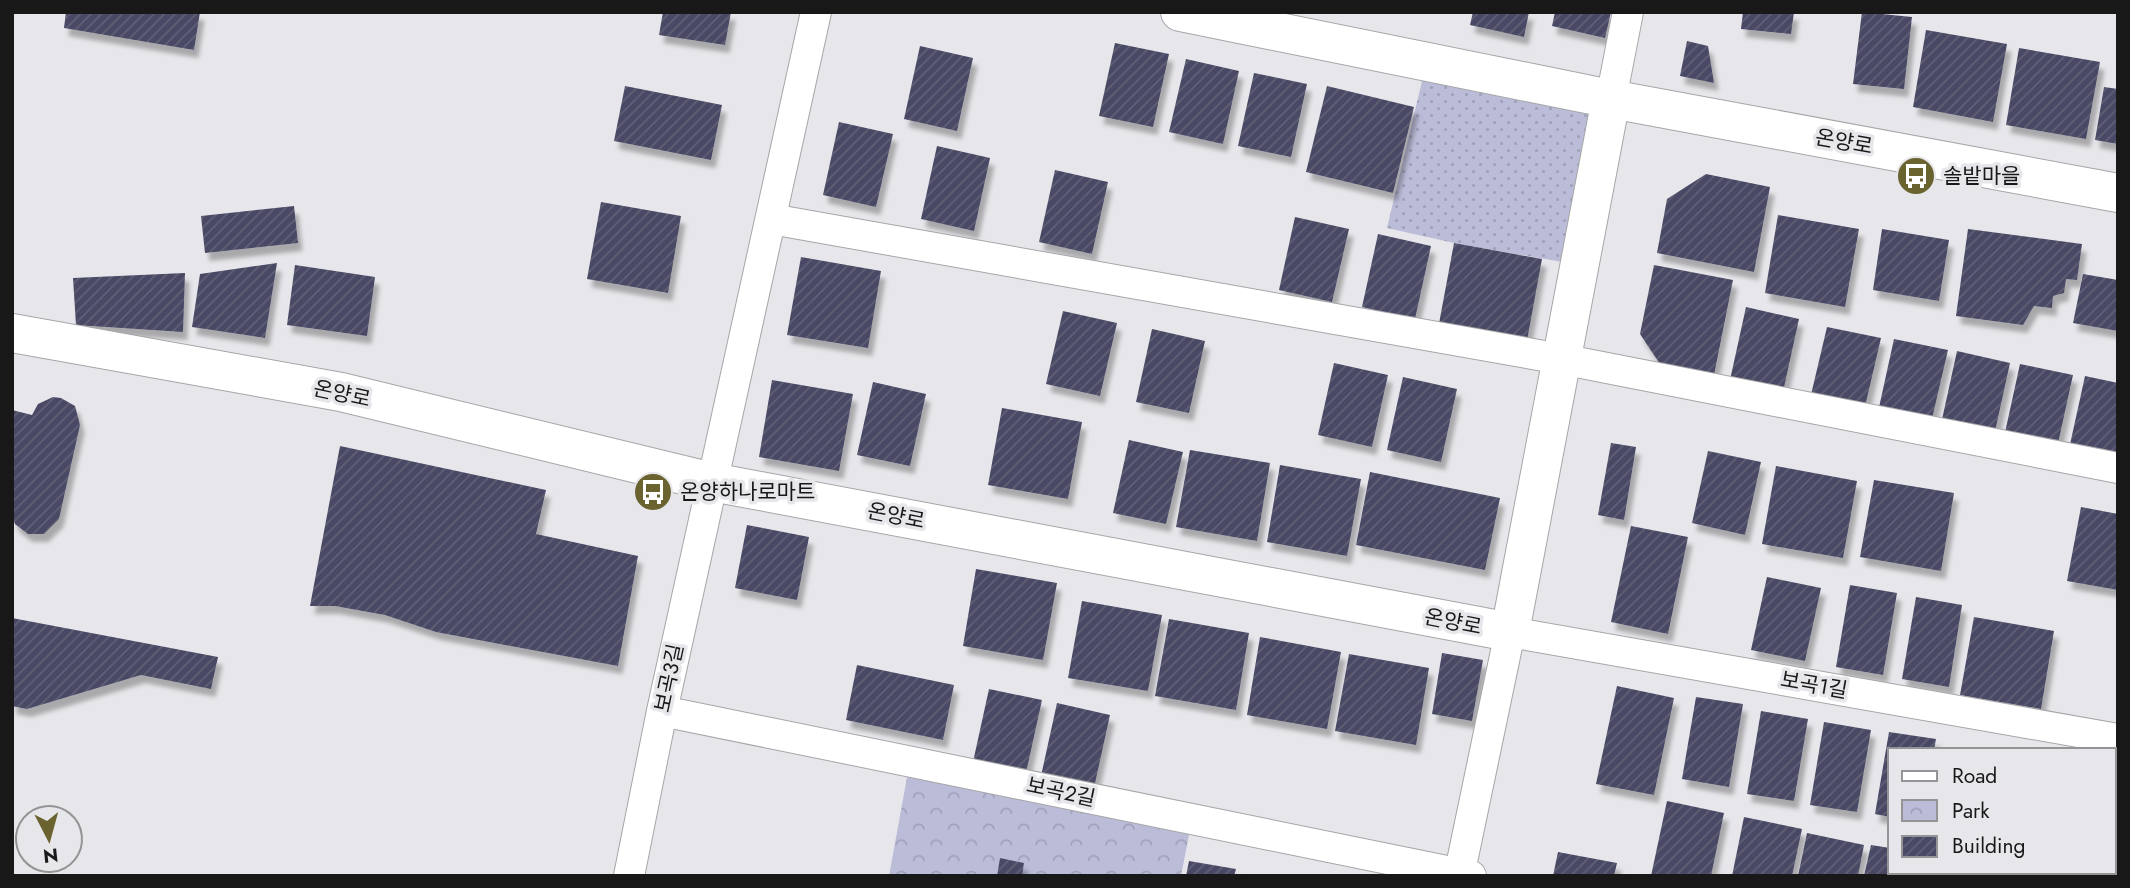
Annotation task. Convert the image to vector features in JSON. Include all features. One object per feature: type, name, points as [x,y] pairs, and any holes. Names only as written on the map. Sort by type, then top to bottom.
[{"type":"main road","name":"온양로","points":[[1180,12],[1611,99],[2118,192]]},
{"type":"main road","name":"온양로","points":[[12,333],[341,392],[712,482],[1510,632],[1611,99]]},
{"type":"street","name":"보곡3길","points":[[629,876],[662,711],[816,12]]},
{"type":"street","points":[[1611,99],[1628,12]]},
{"type":"street","points":[[771,219],[1561,359],[2118,468]]},
{"type":"street","name":"보곡1길","points":[[1510,632],[2118,739]]},
{"type":"street","name":"보곡2길","points":[[662,711],[1463,875],[1510,632]]},
{"type":"green space","points":[[1427,60],[1611,99],[1579,265],[1387,228]]},
{"type":"green space","points":[[910,761],[1192,819],[1181,876],[889,876]]},
{"type":"building","points":[[66,12],[200,12],[194,50],[64,28]]},
{"type":"building","points":[[663,12],[731,12],[725,45],[659,35]]},
{"type":"building","points":[[1473,12],[1529,12],[1524,37],[1470,25]]},
{"type":"building","points":[[1555,12],[1611,12],[1605,38],[1552,26]]},
{"type":"building","points":[[1743,12],[1794,12],[1791,34],[1741,29]]},
{"type":"building","points":[[1862,12],[1912,17],[1904,89],[1853,84]]},
{"type":"building","points":[[1926,30],[2007,44],[1993,122],[1913,107]]},
{"type":"building","points":[[1687,41],[1708,46],[1714,83],[1680,76]]},
{"type":"building","points":[[1115,43],[1169,54],[1153,127],[1099,116]]},
{"type":"building","points":[[920,46],[973,58],[957,131],[904,119]]},
{"type":"building","points":[[2019,48],[2100,62],[2086,139],[2006,125]]},
{"type":"building","points":[[1186,59],[1239,71],[1223,144],[1169,132]]},
{"type":"building","points":[[1254,73],[1307,84],[1291,157],[1238,146]]},
{"type":"building","points":[[625,86],[722,105],[711,160],[614,141]]},
{"type":"building","points":[[1327,86],[1414,107],[1393,193],[1306,172]]},
{"type":"building","points":[[2104,87],[2118,89],[2118,144],[2095,140]]},
{"type":"building","points":[[839,122],[893,134],[876,207],[823,195]]},
{"type":"building","points":[[937,146],[990,158],[974,231],[921,219]]},
{"type":"building","points":[[1055,170],[1108,182],[1092,254],[1039,242]]},
{"type":"building","points":[[1706,174],[1770,187],[1754,272],[1657,253],[1667,199]]},
{"type":"building","points":[[601,202],[681,216],[668,293],[587,279]]},
{"type":"building","points":[[294,206],[298,243],[205,253],[201,216]]},
{"type":"building","points":[[1778,215],[1859,229],[1845,307],[1765,293]]},
{"type":"building","points":[[1295,217],[1349,229],[1332,302],[1279,290]]},
{"type":"building","points":[[1882,229],[1949,240],[1939,301],[1873,290]]},
{"type":"building","points":[[1968,229],[2082,244],[2077,280],[2066,279],[2064,293],[2053,296],[2052,308],[2034,306],[2023,325],[1956,316]]},
{"type":"building","points":[[1378,234],[1431,246],[1415,319],[1362,307]]},
{"type":"building","points":[[1454,243],[1542,259],[1526,346],[1438,329]]},
{"type":"building","points":[[801,257],[881,271],[868,348],[787,335]]},
{"type":"building","points":[[277,263],[265,338],[192,327],[200,274]]},
{"type":"building","points":[[295,265],[375,277],[367,336],[287,325]]},
{"type":"building","points":[[1654,265],[1733,280],[1714,375],[1660,364],[1640,334]]},
{"type":"building","points":[[185,273],[183,332],[76,325],[73,278]]},
{"type":"building","points":[[2083,274],[2118,280],[2118,331],[2073,323]]},
{"type":"building","points":[[1746,307],[1799,319],[1783,392],[1730,380]]},
{"type":"building","points":[[1063,311],[1117,323],[1100,396],[1046,384]]},
{"type":"building","points":[[1827,327],[1881,338],[1864,411],[1810,399]]},
{"type":"building","points":[[1152,329],[1205,341],[1189,413],[1136,402]]},
{"type":"building","points":[[1894,339],[1948,350],[1931,423],[1878,412]]},
{"type":"building","points":[[1957,351],[2010,363],[1994,436],[1941,424]]},
{"type":"building","points":[[1334,363],[1388,375],[1372,447],[1318,435]]},
{"type":"building","points":[[2020,364],[2073,375],[2057,448],[2004,437]]},
{"type":"building","points":[[2085,376],[2118,383],[2118,459],[2069,449]]},
{"type":"building","points":[[1403,377],[1457,389],[1441,462],[1387,450]]},
{"type":"building","points":[[772,380],[853,394],[839,471],[759,457]]},
{"type":"building","points":[[873,382],[926,394],[910,466],[857,455]]},
{"type":"building","points":[[53,397],[61,398],[75,406],[80,425],[59,519],[44,534],[28,534],[15,524],[12,516],[12,410],[32,415],[38,404]]},
{"type":"building","points":[[1002,408],[1082,422],[1068,499],[988,485]]},
{"type":"building","points":[[1129,440],[1183,452],[1166,524],[1113,513]]},
{"type":"building","points":[[1611,443],[1636,447],[1624,520],[1598,515]]},
{"type":"building","points":[[340,446],[546,490],[536,534],[638,556],[618,666],[436,632],[385,615],[335,606],[310,606]]},
{"type":"building","points":[[1190,450],[1270,463],[1257,541],[1176,527]]},
{"type":"building","points":[[1708,451],[1761,462],[1745,535],[1692,523]]},
{"type":"building","points":[[1280,465],[1361,479],[1347,556],[1267,542]]},
{"type":"building","points":[[1776,466],[1857,481],[1843,558],[1762,544]]},
{"type":"building","points":[[1370,472],[1500,498],[1485,570],[1356,545]]},
{"type":"building","points":[[1874,480],[1954,493],[1941,571],[1860,557]]},
{"type":"building","points":[[2081,507],[2118,514],[2118,590],[2067,581]]},
{"type":"building","points":[[747,525],[809,537],[797,600],[735,588]]},
{"type":"building","points":[[1631,526],[1688,537],[1668,634],[1611,622]]},
{"type":"building","points":[[976,569],[1057,583],[1043,660],[963,646]]},
{"type":"building","points":[[1767,577],[1821,588],[1805,661],[1751,650]]},
{"type":"building","points":[[1850,585],[1897,593],[1883,675],[1836,667]]},
{"type":"building","points":[[1916,597],[1962,605],[1949,687],[1902,679]]},
{"type":"building","points":[[1082,601],[1162,615],[1148,691],[1068,678]]},
{"type":"building","points":[[1974,617],[2054,631],[2041,709],[1960,695]]},
{"type":"building","points":[[12,618],[218,657],[211,689],[141,675],[27,709],[12,706]]},
{"type":"building","points":[[1169,619],[1249,633],[1236,710],[1155,696]]},
{"type":"building","points":[[1260,637],[1341,652],[1327,729],[1247,715]]},
{"type":"building","points":[[1442,653],[1483,660],[1472,721],[1432,714]]},
{"type":"building","points":[[1349,654],[1429,668],[1416,745],[1335,731]]},
{"type":"building","points":[[857,665],[954,685],[943,740],[846,720]]},
{"type":"building","points":[[1617,686],[1674,698],[1654,795],[1596,784]]},
{"type":"building","points":[[989,689],[1042,700],[1026,773],[973,762]]},
{"type":"building","points":[[1696,697],[1743,704],[1729,787],[1682,779]]},
{"type":"building","points":[[1057,703],[1110,715],[1094,788],[1041,776]]},
{"type":"building","points":[[1761,711],[1808,719],[1794,801],[1747,794]]},
{"type":"building","points":[[1824,722],[1871,730],[1857,812],[1810,805]]},
{"type":"building","points":[[1889,732],[1936,739],[1934,748],[1888,748],[1888,817],[1875,814]]},
{"type":"building","points":[[2116,776],[2118,777],[2116,862]]},
{"type":"building","points":[[1667,801],[1724,813],[1711,876],[1651,876]]},
{"type":"building","points":[[1744,817],[1802,829],[1792,876],[1732,876]]},
{"type":"building","points":[[1807,833],[1864,845],[1858,876],[1798,876]]},
{"type":"building","points":[[1871,845],[1888,848],[1888,874],[1924,874],[1924,876],[1864,876]]},
{"type":"building","points":[[1558,852],[1617,863],[1614,876],[1553,876]]},
{"type":"building","points":[[1000,858],[1024,863],[1022,876],[997,876]]},
{"type":"building","points":[[1189,861],[1236,869],[1234,876],[1186,876]]},
{"type":"place","name":"솔밭마을","points":[[1916,176]]},
{"type":"place","name":"온양하나로마트","points":[[653,492]]}]
